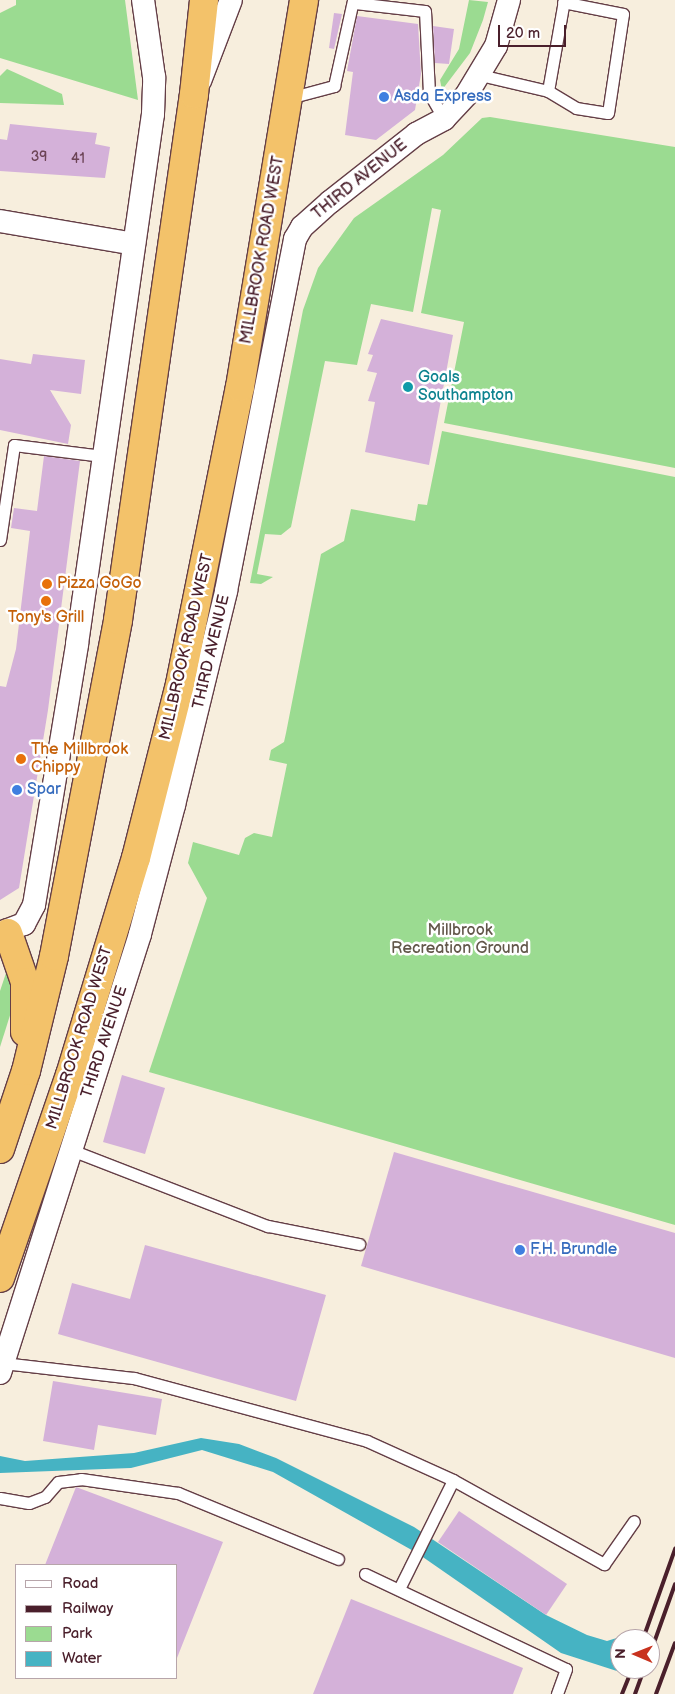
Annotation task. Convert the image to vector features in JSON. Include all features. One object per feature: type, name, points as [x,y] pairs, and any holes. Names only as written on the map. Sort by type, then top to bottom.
[{"type":"highway","points":[[0,1149],[26,1071],[54,956],[118,620],[194,94],[204,0]]},
{"type":"highway","name":"MILLBROOK ROAD WEST","points":[[0,1278],[67,1084],[133,868],[180,684],[214,529],[289,98],[304,0]]},
{"type":"highway","points":[[4,933],[25,982],[26,1071]]},
{"type":"street","points":[[4,933],[24,924],[34,905],[134,244],[155,97],[143,0]]},
{"type":"street","points":[[194,94],[231,0]]},
{"type":"street","name":"THIRD AVENUE","points":[[2,1368],[69,1149],[140,934],[211,657],[295,240],[302,226],[330,202],[416,134],[444,119],[480,75],[496,46],[509,0]]},
{"type":"street","points":[[0,221],[134,244]]},
{"type":"lane","points":[[289,98],[334,86],[356,1],[426,11],[429,93],[444,119]]},
{"type":"lane","points":[[480,75],[548,91],[576,108],[608,113],[623,14],[564,1],[548,91]]},
{"type":"lane","points":[[0,540],[14,445],[102,456]]},
{"type":"lane","points":[[69,1149],[268,1226],[359,1244]]},
{"type":"lane","points":[[2,1368],[134,1378],[206,1394],[367,1441],[453,1480],[604,1564],[634,1521]]},
{"type":"lane","points":[[0,1498],[30,1503],[45,1497],[58,1482],[81,1479],[178,1493],[338,1559]]},
{"type":"lane","points":[[400,1587],[453,1480]]},
{"type":"lane","points":[[365,1574],[400,1587],[566,1669],[557,1694]]},
{"type":"green space","points":[[16,0],[125,0],[138,100],[0,58],[0,13],[16,5]]},
{"type":"green space","points":[[469,0],[488,2],[483,20],[470,53],[442,90],[440,80],[459,49]]},
{"type":"green space","points":[[7,69],[62,94],[64,105],[0,103],[0,76]]},
{"type":"green space","points":[[490,117],[675,147],[675,468],[444,423],[464,322],[421,313],[441,210],[432,208],[413,312],[371,304],[357,365],[325,361],[291,527],[281,535],[265,534],[257,574],[273,577],[261,584],[250,583],[303,310],[318,268],[354,218],[443,155],[482,118]]},
{"type":"green space","name":"Millbrook Recreation Ground","points":[[442,431],[675,477],[675,1225],[149,1072],[207,898],[188,863],[193,842],[239,855],[245,838],[254,833],[272,837],[287,764],[269,760],[271,750],[284,742],[321,554],[344,541],[351,509],[415,521],[418,504],[427,505]]},
{"type":"green space","points":[[9,964],[18,990],[0,1047],[0,991]]},
{"type":"water","points":[[201,1438],[239,1444],[276,1458],[414,1527],[546,1615],[587,1635],[607,1641],[610,1640],[610,1669],[561,1653],[417,1553],[273,1472],[202,1450],[131,1468],[0,1473],[0,1456],[25,1461],[134,1453]]},
{"type":"building","points":[[334,13],[342,14],[334,49],[329,48]]},
{"type":"building","points":[[357,16],[418,24],[421,74],[415,110],[376,140],[345,135],[353,72],[347,71]]},
{"type":"building","points":[[433,26],[454,29],[449,64],[435,63]]},
{"type":"building","points":[[10,124],[97,133],[95,144],[110,147],[105,178],[0,171],[0,139],[7,140]]},
{"type":"building","name":"Goals Southampton","points":[[381,319],[453,335],[429,465],[365,452],[375,402],[368,401],[377,373],[367,371],[373,355],[368,354]]},
{"type":"building","points":[[33,354],[85,360],[81,394],[50,390],[71,425],[68,444],[0,430],[0,359],[31,364]]},
{"type":"building","points":[[44,456],[80,461],[48,710],[19,888],[0,900],[0,686],[6,687],[16,649],[30,531],[11,528],[14,508],[37,511]]},
{"type":"building","points":[[122,1075],[165,1088],[145,1154],[103,1142]]},
{"type":"building","name":"F.H. Brundle","points":[[394,1152],[675,1233],[675,1358],[361,1266]]},
{"type":"building","points":[[145,1245],[326,1295],[296,1401],[58,1334],[72,1283],[130,1299]]},
{"type":"building","points":[[53,1381],[162,1399],[156,1435],[98,1425],[94,1450],[43,1441]]},
{"type":"building","points":[[76,1487],[223,1542],[178,1655],[178,1564],[45,1564]]},
{"type":"building","points":[[459,1511],[567,1584],[546,1615],[438,1542]]},
{"type":"building","points":[[351,1599],[523,1668],[513,1694],[313,1694]]},
{"type":"railway","points":[[647,1629],[675,1549]]},
{"type":"railway","points":[[659,1629],[675,1584]]},
{"type":"railway","points":[[656,1694],[675,1643]]},
{"type":"railway","points":[[622,1694],[628,1679]]},
{"type":"railway","points":[[635,1694],[640,1679]]},
{"type":"place","name":"Asda Express","points":[[384,97]]},
{"type":"place","name":"Goals Southampton","points":[[408,387]]},
{"type":"place","name":"Pizza GoGo","points":[[47,584]]},
{"type":"place","name":"Tony's Grill","points":[[46,601]]},
{"type":"place","name":"The Millbrook Chippy","points":[[21,759]]},
{"type":"place","name":"Spar","points":[[17,790]]},
{"type":"place","name":"F.H. Brundle","points":[[520,1250]]}]
